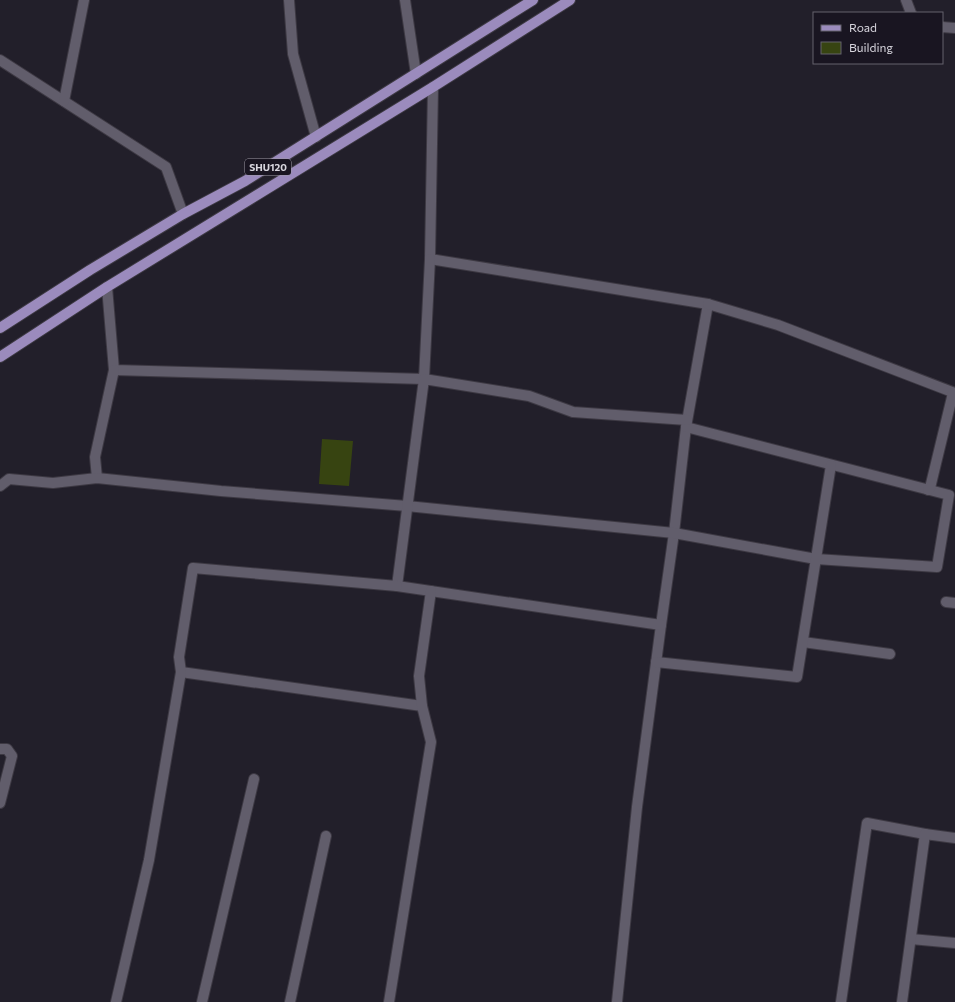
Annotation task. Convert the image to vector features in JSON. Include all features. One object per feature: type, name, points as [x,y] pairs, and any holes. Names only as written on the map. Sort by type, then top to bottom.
[{"type":"main road","name":"SHU120","points":[[0,328],[90,270],[184,214],[246,181],[533,0]]},
{"type":"main road","points":[[0,357],[107,287],[433,87],[570,0]]},
{"type":"street","points":[[64,101],[84,0]]},
{"type":"street","points":[[289,0],[294,54],[316,137]]},
{"type":"street","points":[[405,0],[416,74]]},
{"type":"street","points":[[906,0],[910,12]]},
{"type":"street","points":[[943,26],[955,28]]},
{"type":"street","points":[[0,60],[166,166],[184,214]]},
{"type":"street","points":[[397,586],[424,379],[430,259],[433,87]]},
{"type":"street","points":[[430,259],[708,304],[778,325],[954,393],[930,488],[928,490]]},
{"type":"street","points":[[97,478],[95,457],[114,370],[107,287]]},
{"type":"street","points":[[617,1002],[638,806],[674,533],[686,424],[708,304]]},
{"type":"street","points":[[0,486],[9,479],[53,483],[97,478],[221,491],[407,506],[674,533],[816,559],[937,568],[949,495],[831,465],[686,424],[573,412],[529,396],[424,379],[114,370]]},
{"type":"street","points":[[656,662],[797,677],[831,465]]},
{"type":"street","points":[[116,1002],[149,860],[180,672],[179,657],[193,568],[397,586],[661,625]]},
{"type":"street","points":[[389,1002],[431,742],[422,706],[419,676],[431,591]]},
{"type":"street","points":[[803,642],[890,654]]},
{"type":"street","points":[[180,672],[422,706]]},
{"type":"street","points":[[0,749],[7,749],[12,756],[0,803]]},
{"type":"street","points":[[202,1002],[254,779]]},
{"type":"street","points":[[841,1002],[867,823],[955,838]]},
{"type":"street","points":[[902,1002],[925,834]]},
{"type":"street","points":[[290,1002],[326,836]]},
{"type":"street","points":[[911,939],[955,943]]},
{"type":"building","points":[[322,439],[353,441],[349,486],[319,484]]}]
